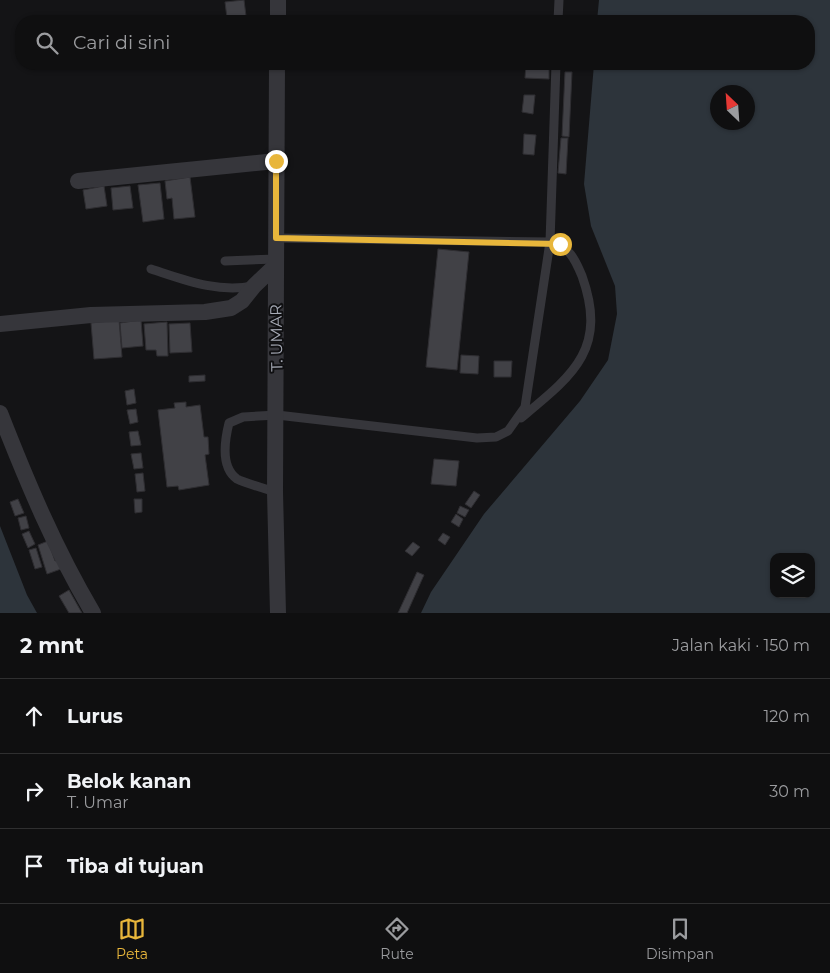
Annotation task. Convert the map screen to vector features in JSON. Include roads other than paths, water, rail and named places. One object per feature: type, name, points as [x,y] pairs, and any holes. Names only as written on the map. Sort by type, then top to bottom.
[{"type":"street","points":[[278,0],[278,15]]},
{"type":"street","name":"T. UMAR","points":[[277,70],[275,262],[277,415],[275,492],[278,613]]},
{"type":"street","points":[[78,181],[276,161]]},
{"type":"street","points":[[0,324],[91,315],[205,312],[231,308],[242,301],[275,262]]},
{"type":"street","points":[[0,413],[27,482],[67,570],[93,613]]},
{"type":"lane","points":[[558,15],[559,0]]},
{"type":"lane","points":[[517,421],[525,407],[550,242],[556,70]]},
{"type":"lane","points":[[275,492],[237,478],[228,466],[225,439],[229,423],[243,417],[277,415],[477,438],[496,437],[508,431],[517,421],[558,388],[576,365],[592,332],[588,293],[576,260],[560,244],[550,242],[276,238]]},
{"type":"lane","points":[[225,261],[275,262]]},
{"type":"lane","points":[[152,269],[199,285],[240,288],[254,286]]}]
